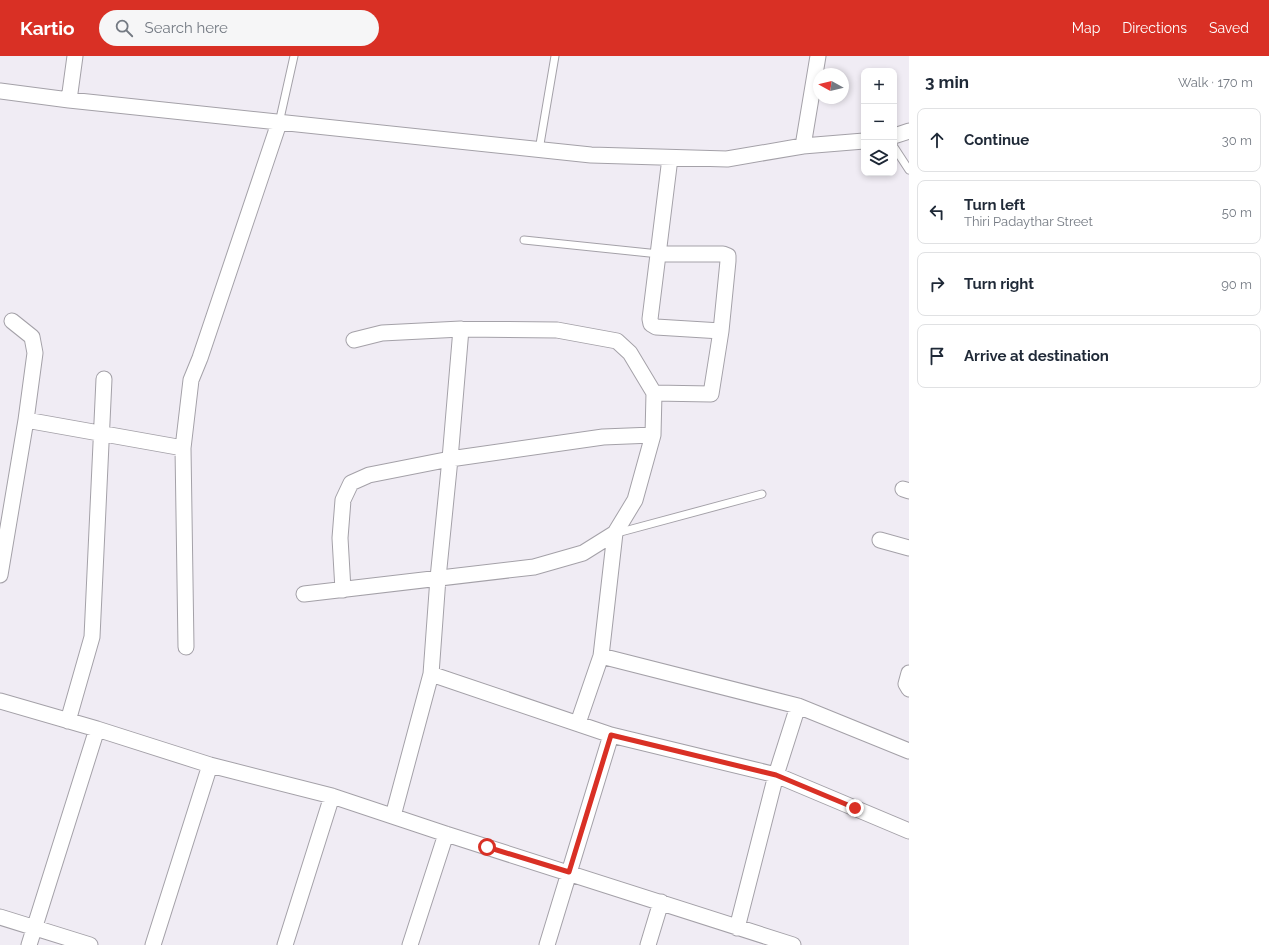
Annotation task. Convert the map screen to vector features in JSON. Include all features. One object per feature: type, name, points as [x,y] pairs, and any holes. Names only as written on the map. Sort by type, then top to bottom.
[{"type":"street","points":[[69,100],[75,56]]},
{"type":"street","points":[[803,146],[818,56]]},
{"type":"street","points":[[0,91],[279,123],[591,155],[727,159],[803,146],[861,141]]},
{"type":"street","points":[[186,647],[183,448],[190,380],[200,358],[279,123]]},
{"type":"street","points":[[897,135],[909,132]]},
{"type":"street","points":[[670,158],[651,324],[656,327],[721,331]]},
{"type":"street","points":[[654,393],[711,394],[721,331],[728,256],[723,254],[659,254]]},
{"type":"street","points":[[0,575],[26,420],[35,353],[32,337],[12,321]]},
{"type":"street","points":[[354,340],[382,333],[461,329],[557,330],[617,340],[630,353],[654,393],[653,435],[635,500],[615,533],[601,656],[578,724]]},
{"type":"street","points":[[393,816],[431,674],[438,578],[461,329]]},
{"type":"street","points":[[68,721],[92,637],[104,379]]},
{"type":"street","points":[[26,420],[183,448]]},
{"type":"street","points":[[343,590],[340,538],[343,500],[351,482],[369,475],[450,459],[603,437],[653,435]]},
{"type":"street","points":[[304,594],[534,567],[583,553],[615,533]]},
{"type":"street","points":[[880,540],[909,548]]},
{"type":"street","points":[[601,656],[798,706],[909,751]]},
{"type":"street","points":[[909,673],[906,684],[909,689]]},
{"type":"street","points":[[431,674],[611,735],[776,775],[909,831]]},
{"type":"street","points":[[0,701],[96,729],[210,765],[332,796],[446,834],[661,902],[737,928],[760,941],[793,945]]},
{"type":"street","points":[[737,928],[776,775],[798,706]]},
{"type":"street","points":[[29,945],[96,729]]},
{"type":"street","points":[[547,945],[611,735]]},
{"type":"street","points":[[153,945],[210,765]]},
{"type":"street","points":[[285,945],[332,796]]},
{"type":"street","points":[[410,945],[446,834]]},
{"type":"street","points":[[648,945],[661,902]]},
{"type":"street","points":[[0,918],[90,945]]},
{"type":"lane","points":[[279,123],[294,56]]},
{"type":"lane","points":[[539,150],[556,56]]},
{"type":"lane","points":[[897,152],[909,170]]},
{"type":"lane","points":[[524,240],[659,254]]},
{"type":"lane","points":[[615,533],[762,494]]},
{"type":"route","points":[[487,847],[569,872],[611,735],[776,775],[855,808]]}]
